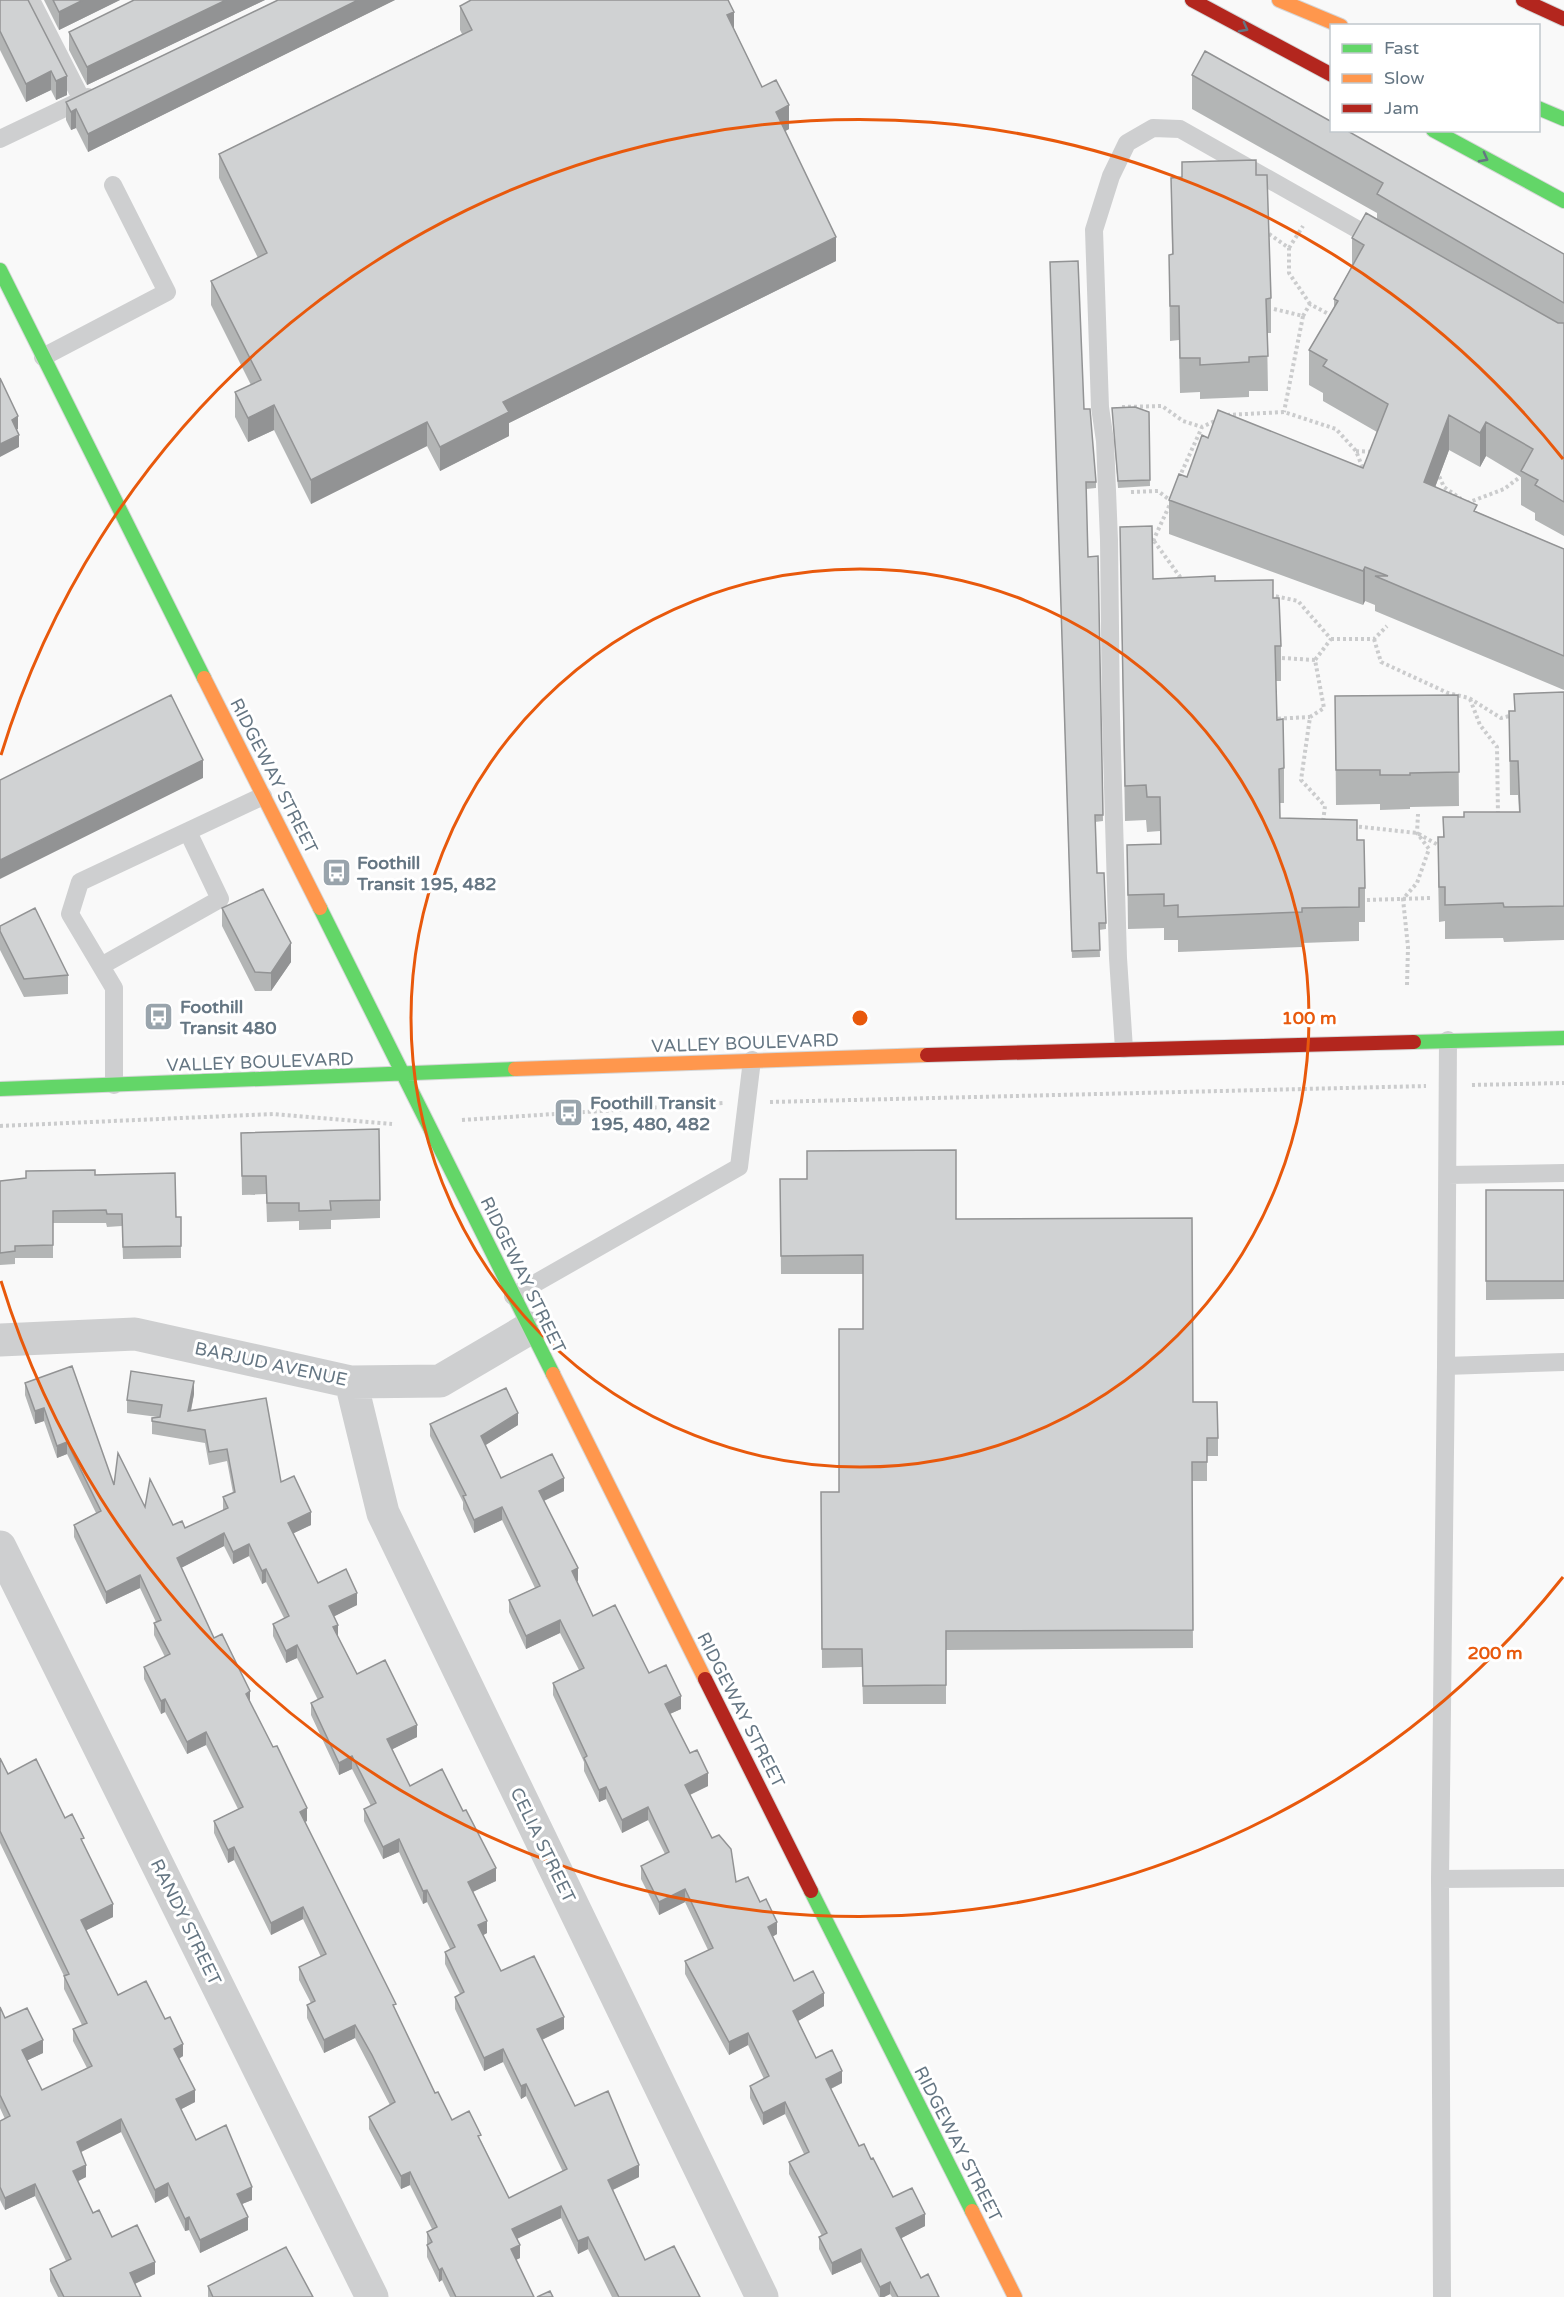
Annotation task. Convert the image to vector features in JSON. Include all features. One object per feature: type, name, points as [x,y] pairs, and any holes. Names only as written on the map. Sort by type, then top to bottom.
[{"type":"main road","points":[[1192,0],[1330,74]]},
{"type":"main road","points":[[1279,0],[1336,24]]},
{"type":"main road","points":[[1523,0],[1564,19]]},
{"type":"main road","points":[[1540,108],[1564,119]]},
{"type":"main road","points":[[1437,132],[1564,201]]},
{"type":"main road","name":"RIDGEWAY STREET","points":[[0,270],[1015,2297]]},
{"type":"main road","name":"VALLEY BOULEVARD","points":[[0,1089],[752,1060],[1564,1038]]},
{"type":"street","name":"BARJUD AVENUE","points":[[0,1340],[135,1334],[351,1382],[440,1381],[530,1328]]},
{"type":"street","name":"CELIA STREET","points":[[351,1382],[383,1513],[762,2297]]},
{"type":"street","name":"RANDY STREET","points":[[0,1547],[372,2297]]},
{"type":"lane","points":[[31,0],[82,100]]},
{"type":"lane","points":[[54,45],[75,35]]},
{"type":"lane","points":[[0,139],[103,90]]},
{"type":"lane","points":[[1124,1049],[1118,958],[1111,718],[1109,540],[1105,441],[1100,407],[1094,230],[1111,176],[1127,142],[1153,128],[1180,129],[1396,251]]},
{"type":"lane","points":[[43,357],[167,292],[113,185]]},
{"type":"lane","points":[[114,1085],[114,988],[70,914],[80,882],[263,796]]},
{"type":"lane","points":[[101,966],[220,899],[188,832]]},
{"type":"lane","points":[[1442,2297],[1440,1879],[1448,1040]]},
{"type":"lane","points":[[513,1296],[739,1167],[752,1060]]},
{"type":"lane","points":[[1448,1175],[1564,1173]]},
{"type":"lane","points":[[1446,1366],[1564,1362]]},
{"type":"lane","points":[[1440,1879],[1564,1878]]},
{"type":"path","points":[[1269,234],[1289,248],[1289,273],[1310,304],[1338,319]]},
{"type":"path","points":[[1284,412],[1304,316],[1310,304]]},
{"type":"path","points":[[1274,309],[1304,316]]},
{"type":"path","points":[[1100,407],[1162,406],[1183,421],[1202,427]]},
{"type":"path","points":[[1177,484],[1202,427],[1226,415],[1284,412],[1336,429],[1356,452],[1364,471],[1365,483]]},
{"type":"path","points":[[1356,452],[1372,451],[1380,447]]},
{"type":"path","points":[[1372,451],[1382,455]]},
{"type":"path","points":[[1466,503],[1504,489],[1528,471]]},
{"type":"path","points":[[1430,472],[1439,476],[1444,487],[1473,511]]},
{"type":"path","points":[[1107,493],[1158,491],[1171,501]]},
{"type":"path","points":[[1154,541],[1174,493]]},
{"type":"path","points":[[1109,540],[1154,541]]},
{"type":"path","points":[[1154,541],[1188,588]]},
{"type":"path","points":[[1263,594],[1299,602],[1331,639],[1374,639],[1387,626]]},
{"type":"path","points":[[1261,719],[1310,717],[1324,708],[1315,660],[1331,639]]},
{"type":"path","points":[[1374,639],[1381,662],[1448,693],[1469,698],[1501,718],[1522,713]]},
{"type":"path","points":[[1282,658],[1315,660]]},
{"type":"path","points":[[1469,698],[1480,724],[1497,747],[1496,811],[1499,818]]},
{"type":"path","points":[[1310,717],[1301,780],[1325,806],[1323,822]]},
{"type":"path","points":[[1407,985],[1408,947],[1403,899],[1417,883],[1429,849],[1417,833],[1418,814]]},
{"type":"path","points":[[1314,827],[1323,822],[1333,824]]},
{"type":"path","points":[[1343,825],[1417,833],[1444,848]]},
{"type":"path","points":[[1366,900],[1430,898]]},
{"type":"path","points":[[0,1126],[273,1114],[399,1125],[682,1104],[1564,1083]]},
{"type":"building","points":[[0,0],[28,0],[67,76],[56,81],[51,71],[26,84],[0,31]]},
{"type":"building","points":[[53,0],[83,0],[59,12]]},
{"type":"building","points":[[134,0],[226,0],[87,67],[69,32]]},
{"type":"building","points":[[278,0],[358,0],[88,134],[76,109],[71,112],[66,102]]},
{"type":"building","points":[[471,0],[728,0],[734,12],[727,15],[762,87],[776,80],[789,105],[776,112],[836,237],[503,402],[509,412],[440,447],[427,422],[311,480],[274,405],[248,418],[235,392],[261,380],[211,281],[267,253],[219,154],[472,30],[460,6]]},
{"type":"building","points":[[1205,51],[1330,121],[1330,132],[1350,132],[1564,254],[1564,303],[1377,194],[1383,183],[1192,75]]},
{"type":"building","points":[[1256,160],[1256,175],[1267,175],[1271,298],[1266,299],[1268,356],[1249,357],[1249,362],[1200,365],[1200,358],[1180,358],[1179,306],[1170,306],[1169,255],[1173,254],[1171,178],[1182,177],[1182,162]]},
{"type":"building","points":[[1366,213],[1558,323],[1564,323],[1564,502],[1535,485],[1538,480],[1521,471],[1533,449],[1486,422],[1480,433],[1449,415],[1424,482],[1477,505],[1474,511],[1564,549],[1564,656],[1375,576],[1388,576],[1365,567],[1363,571],[1169,500],[1179,474],[1187,477],[1202,435],[1208,438],[1218,410],[1363,468],[1388,404],[1323,366],[1327,360],[1309,350],[1338,301],[1334,299],[1364,245],[1352,238]]},
{"type":"building","points":[[1078,261],[1084,409],[1090,409],[1096,482],[1086,482],[1088,557],[1098,556],[1103,815],[1095,815],[1097,873],[1104,873],[1106,923],[1099,923],[1100,950],[1072,951],[1050,262]]},
{"type":"building","points":[[0,378],[18,416],[12,420],[19,435],[0,444]]},
{"type":"building","points":[[1135,407],[1149,412],[1150,480],[1118,481],[1112,408]]},
{"type":"building","points":[[1152,526],[1153,579],[1215,576],[1215,581],[1273,580],[1273,598],[1279,598],[1281,646],[1275,646],[1277,720],[1283,719],[1284,768],[1279,769],[1280,818],[1357,820],[1357,840],[1364,840],[1365,888],[1359,888],[1359,907],[1302,908],[1302,912],[1178,917],[1178,905],[1164,906],[1164,894],[1128,895],[1127,845],[1161,844],[1160,797],[1147,797],[1146,785],[1125,786],[1120,527]]},
{"type":"building","points":[[1564,692],[1564,906],[1504,907],[1503,903],[1445,905],[1445,887],[1439,887],[1438,837],[1444,837],[1443,817],[1464,817],[1464,812],[1520,812],[1518,761],[1510,761],[1509,711],[1515,711],[1514,694]]},
{"type":"building","points":[[171,695],[203,760],[0,860],[0,780]]},
{"type":"building","points":[[1458,695],[1459,772],[1380,775],[1380,770],[1336,770],[1335,696]]},
{"type":"building","points":[[263,889],[291,943],[271,973],[255,972],[222,908]]},
{"type":"building","points":[[35,908],[68,975],[24,979],[0,931],[0,926]]},
{"type":"building","points":[[379,1129],[380,1200],[330,1201],[331,1210],[299,1211],[299,1203],[267,1203],[266,1176],[242,1176],[241,1133]]},
{"type":"building","points":[[956,1150],[956,1219],[1192,1218],[1193,1402],[1217,1402],[1218,1438],[1207,1438],[1207,1462],[1192,1462],[1193,1630],[946,1631],[946,1685],[863,1686],[862,1649],[822,1649],[821,1492],[839,1492],[839,1329],[863,1329],[863,1255],[781,1256],[780,1179],[807,1179],[807,1151]]},
{"type":"building","points":[[95,1170],[95,1175],[175,1173],[176,1217],[181,1217],[181,1246],[123,1247],[122,1214],[107,1214],[106,1210],[53,1211],[53,1245],[15,1246],[15,1251],[0,1253],[0,1181],[26,1178],[26,1171]]},
{"type":"building","points":[[1486,1190],[1564,1190],[1564,1281],[1486,1281]]},
{"type":"building","points":[[72,1366],[114,1485],[118,1453],[145,1507],[150,1479],[173,1525],[182,1521],[185,1528],[228,1508],[223,1497],[235,1492],[227,1449],[209,1452],[205,1430],[152,1421],[152,1418],[160,1417],[162,1405],[127,1400],[131,1371],[194,1381],[188,1411],[266,1398],[281,1482],[294,1476],[311,1512],[288,1523],[318,1583],[346,1569],[357,1593],[329,1606],[338,1625],[333,1627],[357,1674],[385,1660],[417,1725],[387,1739],[410,1786],[442,1769],[463,1811],[466,1810],[496,1868],[468,1882],[487,1921],[478,1925],[501,1971],[534,1956],[564,2017],[537,2029],[575,2106],[608,2091],[639,2165],[608,2180],[645,2260],[674,2246],[700,2297],[619,2297],[588,2237],[578,2241],[561,2206],[512,2229],[520,2245],[511,2249],[534,2297],[456,2297],[442,2268],[439,2270],[427,2245],[432,2242],[427,2232],[437,2227],[410,2172],[401,2176],[369,2117],[395,2102],[372,2055],[355,2025],[324,2040],[307,2005],[315,2001],[299,1967],[326,1954],[303,1907],[271,1923],[234,1847],[228,1850],[214,1821],[243,1807],[206,1732],[187,1742],[165,1699],[161,1701],[144,1667],[170,1654],[154,1623],[161,1620],[140,1575],[106,1592],[74,1525],[101,1511],[67,1442],[57,1446],[44,1408],[35,1411],[25,1383]],"holes":[[[224,1533],[233,1552],[249,1544],[262,1571],[266,1569],[289,1616],[273,1624],[286,1651],[297,1645],[323,1697],[311,1703],[339,1763],[352,1756],[376,1803],[364,1809],[383,1847],[399,1839],[423,1891],[427,1890],[455,1947],[445,1952],[464,1992],[455,1997],[484,2058],[503,2049],[521,2086],[526,2084],[567,2169],[509,2198],[478,2136],[481,2135],[469,2111],[452,2120],[438,2092],[435,2093],[393,2005],[396,2004],[300,1812],[307,1808],[277,1746],[273,1747],[246,1694],[250,1691],[222,1634],[214,1638],[177,1558]]]},
{"type":"building","points":[[506,1388],[518,1413],[481,1436],[501,1478],[552,1454],[564,1478],[539,1491],[578,1568],[572,1571],[593,1616],[615,1605],[649,1673],[666,1665],[681,1696],[665,1704],[690,1753],[697,1750],[708,1773],[685,1785],[712,1838],[719,1835],[731,1849],[736,1882],[748,1877],[760,1902],[766,1899],[777,1922],[768,1927],[794,1981],[813,1971],[824,1993],[793,2011],[816,2058],[832,2050],[842,2071],[826,2079],[859,2146],[864,2144],[893,2197],[912,2188],[925,2214],[896,2228],[921,2278],[928,2274],[939,2297],[898,2297],[890,2282],[880,2287],[861,2249],[832,2263],[819,2237],[827,2233],[789,2162],[809,2152],[785,2102],[763,2113],[750,2086],[769,2076],[748,2033],[729,2042],[685,1961],[713,1948],[685,1889],[659,1902],[641,1866],[669,1852],[648,1807],[622,1820],[606,1787],[599,1790],[584,1758],[587,1756],[553,1683],[584,1668],[560,1620],[526,1636],[509,1600],[540,1586],[502,1507],[474,1520],[463,1496],[466,1495],[430,1424]]},
{"type":"building","points":[[0,1758],[8,1774],[36,1759],[65,1818],[72,1814],[84,1838],[81,1839],[113,1904],[81,1920],[118,1995],[146,1981],[165,2019],[170,2017],[183,2044],[174,2049],[195,2090],[176,2099],[196,2140],[226,2125],[252,2187],[237,2194],[248,2217],[200,2240],[189,2217],[185,2219],[168,2183],[155,2190],[121,2119],[77,2142],[86,2165],[73,2171],[93,2213],[99,2210],[112,2237],[137,2225],[155,2262],[130,2273],[141,2297],[64,2297],[50,2269],[71,2259],[35,2184],[5,2198],[0,2187],[0,2121],[10,2116],[0,2095],[0,2007],[5,2018],[27,2008],[43,2040],[22,2050],[42,2090],[92,2066],[73,2029],[87,2023],[64,1976],[69,1974],[0,1831]]},
{"type":"building","points":[[286,2247],[313,2297],[213,2297],[208,2286]]},
{"type":"building","points":[[550,2291],[553,2297],[537,2297]]},
{"type":"traffic: fast","points":[[1540,109],[1564,119]]},
{"type":"traffic: fast","points":[[1437,132],[1564,201]]},
{"type":"traffic: fast","points":[[0,270],[204,678]]},
{"type":"traffic: fast","points":[[320,908],[553,1374]]},
{"type":"traffic: fast","points":[[1414,1042],[1564,1038]]},
{"type":"traffic: fast","points":[[0,1089],[515,1069]]},
{"type":"traffic: fast","points":[[811,1891],[972,2211]]},
{"type":"traffic: slow","points":[[1279,0],[1336,24]]},
{"type":"traffic: slow","points":[[204,678],[320,908]]},
{"type":"traffic: slow","points":[[515,1069],[927,1055]]},
{"type":"traffic: slow","points":[[553,1374],[705,1679]]},
{"type":"traffic: slow","points":[[972,2211],[1015,2297]]},
{"type":"traffic: jam","points":[[1192,0],[1330,74]]},
{"type":"traffic: jam","points":[[1523,0],[1564,19]]},
{"type":"traffic: jam","points":[[927,1055],[1414,1042]]},
{"type":"traffic: jam","points":[[705,1679],[811,1891]]},
{"type":"place","name":"Foothill Transit 195, 482","points":[[336,873]]},
{"type":"place","name":"Foothill Transit 480","points":[[159,1017]]},
{"type":"place","name":"Foothill Transit 195, 480, 482","points":[[569,1113]]}]
